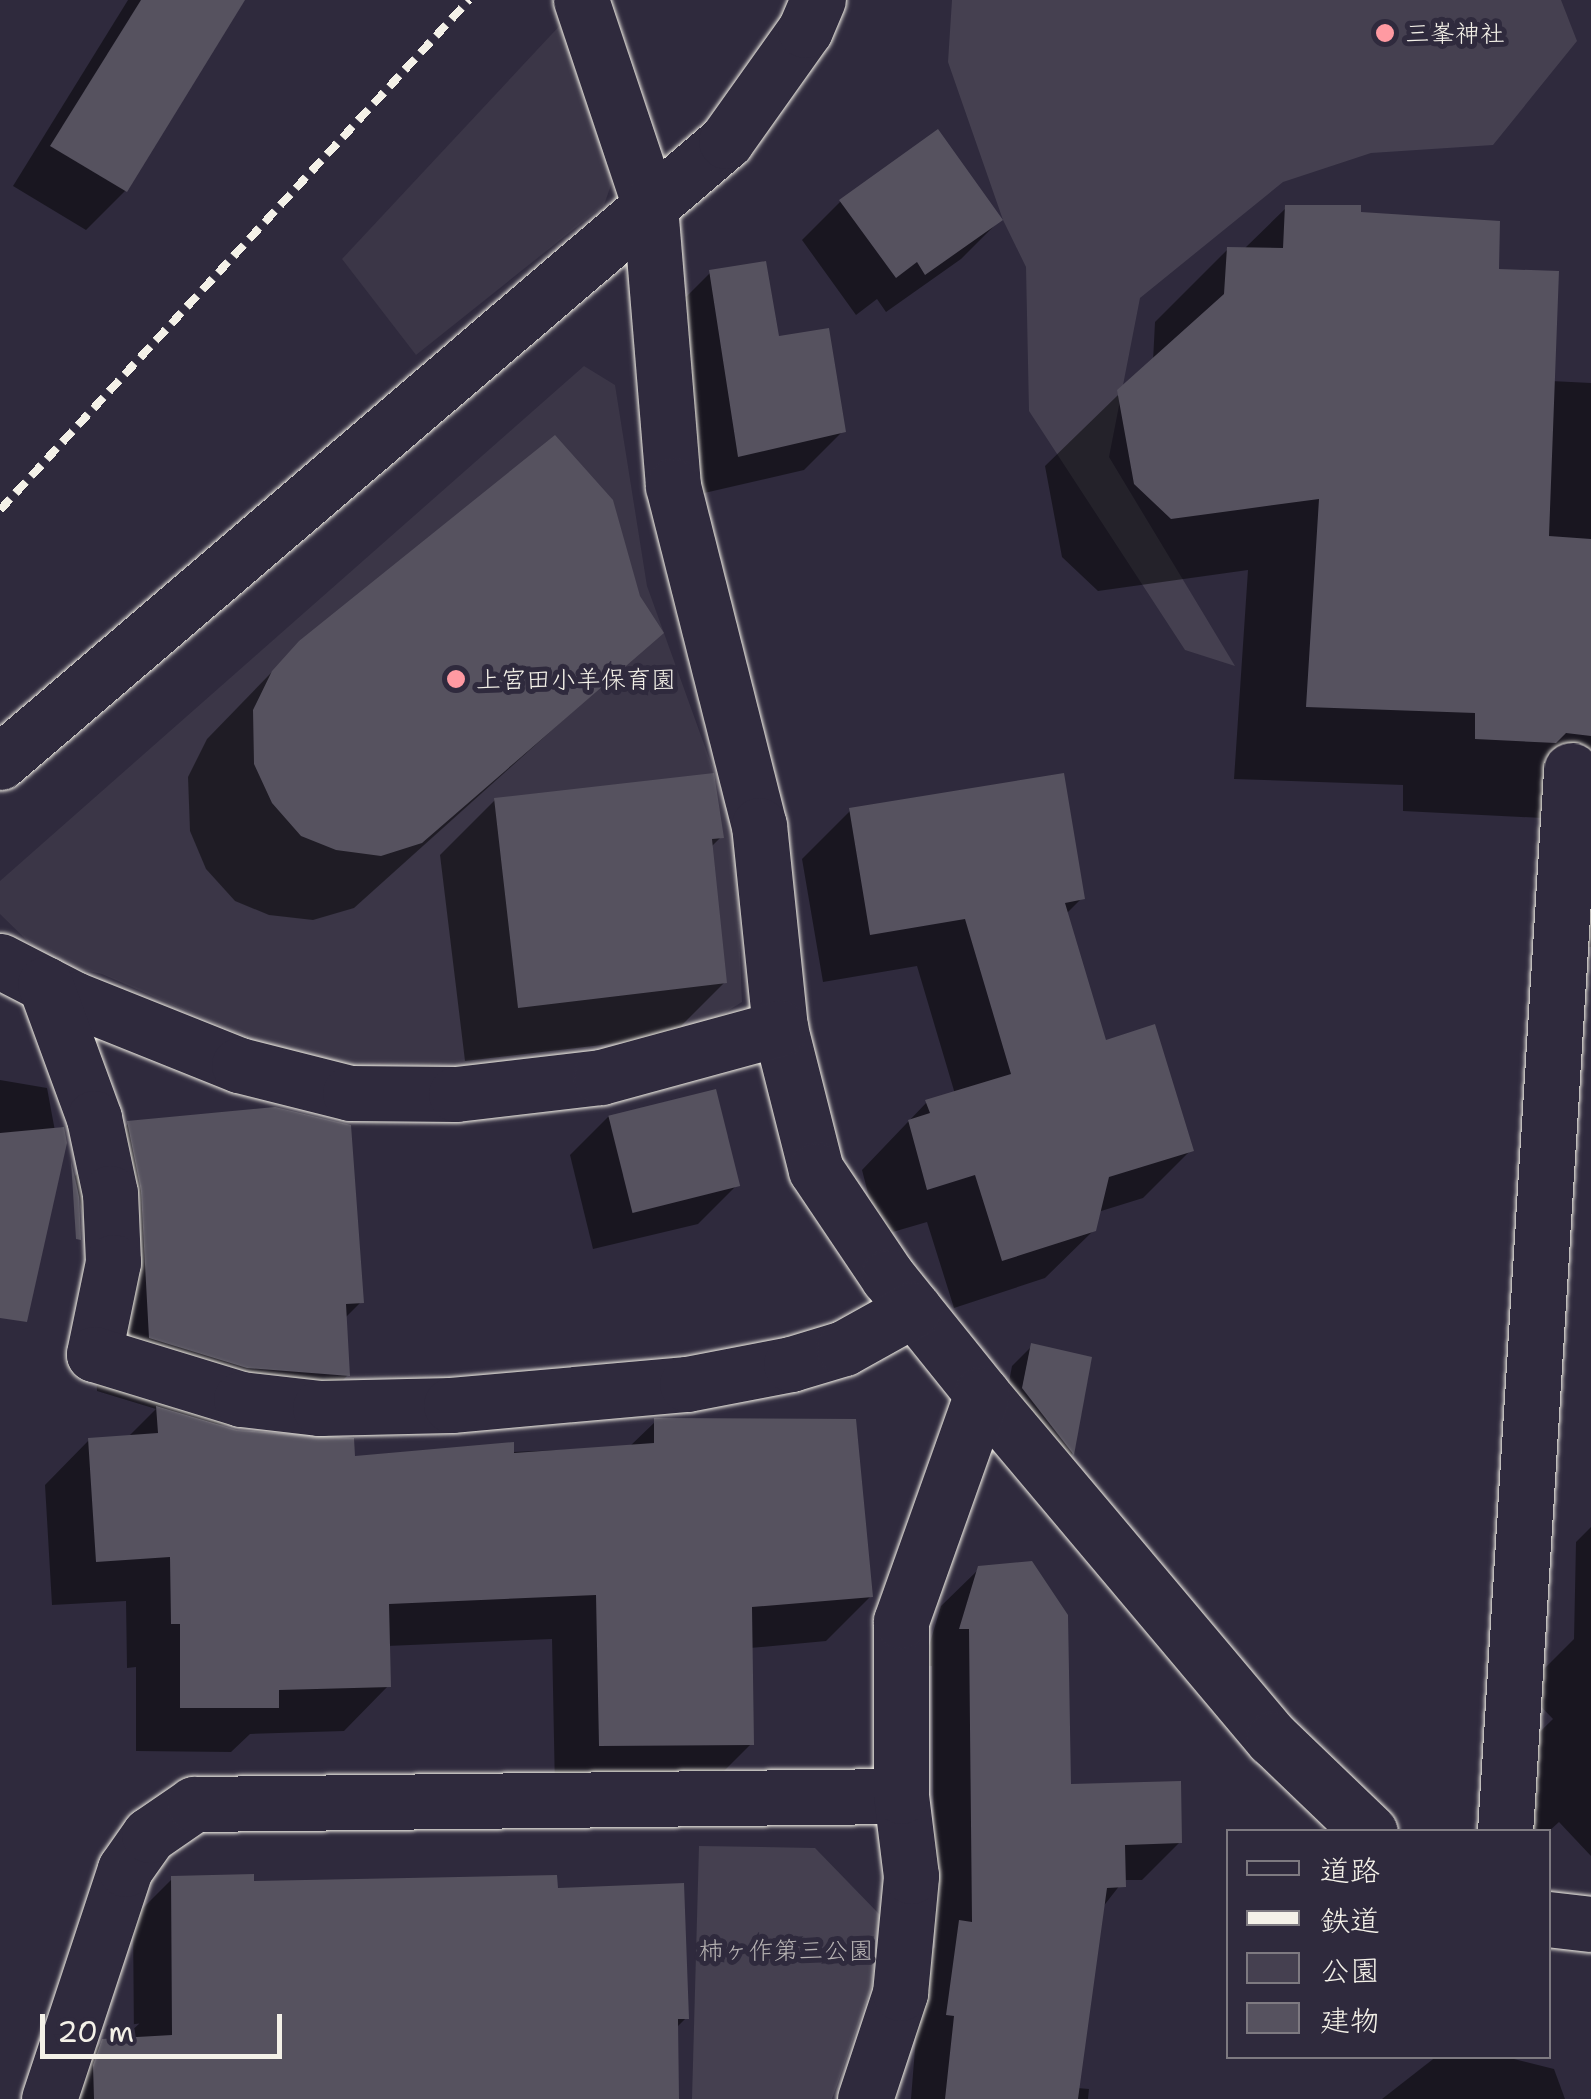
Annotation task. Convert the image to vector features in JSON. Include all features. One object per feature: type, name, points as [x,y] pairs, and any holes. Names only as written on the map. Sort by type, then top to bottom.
[{"type":"street","points":[[581,0],[650,206],[674,486],[759,825],[780,1028],[816,1170],[914,1308],[982,1394],[1273,1739],[1367,1829]]},
{"type":"street","points":[[0,762],[726,141],[805,30],[818,0]]},
{"type":"street","points":[[1505,1829],[1571,770]]},
{"type":"street","points":[[22,973],[239,1065],[350,1092],[456,1094],[600,1076],[780,1028]]},
{"type":"street","points":[[22,973],[94,1118],[110,1193],[113,1262],[94,1354],[242,1399],[320,1408],[451,1405],[688,1384],[791,1364],[844,1348],[914,1308]]},
{"type":"street","points":[[865,2099],[900,1994],[910,1876],[901,1796],[901,1621],[982,1394]]},
{"type":"street","points":[[49,2099],[125,1869],[149,1836],[194,1804],[901,1796]]},
{"type":"street","points":[[1551,1919],[1591,1924]]},
{"type":"shaded area","points":[[565,20],[618,165],[604,205],[416,355],[342,259]]},
{"type":"shaded area","points":[[584,366],[615,385],[647,586],[735,830],[742,1002],[663,1051],[397,1077],[276,1050],[102,974],[50,963],[0,914],[0,881]]},
{"type":"green space","points":[[952,0],[1561,0],[1577,41],[1493,145],[1371,153],[1283,182],[1140,298],[1109,457],[1235,666],[1185,650],[1029,411],[1026,267],[1003,220],[948,62]]},
{"type":"green space","name":"柿ヶ作第三公園","points":[[699,1846],[815,1848],[880,1915],[872,1985],[832,2099],[692,2099]]},
{"type":"building","points":[[141,0],[245,0],[127,192],[50,146]]},
{"type":"building","points":[[938,129],[1003,220],[925,275],[917,262],[896,278],[839,200]]},
{"type":"building","points":[[1285,205],[1361,205],[1361,212],[1500,221],[1499,269],[1559,271],[1549,536],[1591,539],[1591,736],[1566,733],[1556,743],[1475,739],[1475,713],[1306,707],[1319,499],[1171,519],[1134,484],[1117,390],[1224,294],[1227,247],[1283,248]]},
{"type":"building","points":[[766,261],[779,336],[829,328],[846,432],[738,457],[709,270]]},
{"type":"building","points":[[555,435],[613,500],[640,596],[664,633],[422,843],[381,856],[336,850],[301,836],[272,803],[254,764],[253,710],[272,671],[299,641]]},
{"type":"building","points":[[714,773],[724,838],[712,839],[727,983],[518,1008],[494,798]]},
{"type":"building","points":[[1064,773],[1085,899],[1065,903],[1106,1040],[1155,1024],[1194,1151],[1109,1177],[1096,1231],[1002,1261],[975,1175],[927,1190],[908,1120],[930,1113],[925,1100],[1011,1074],[965,919],[870,935],[849,808]]},
{"type":"building","points":[[716,1089],[740,1186],[632,1213],[608,1116]]},
{"type":"building","points":[[275,1107],[351,1125],[364,1303],[346,1304],[350,1376],[247,1368],[149,1338],[141,1191],[127,1121]]},
{"type":"building","points":[[64,1127],[67,1143],[27,1322],[0,1318],[0,1133]]},
{"type":"building","points":[[71,1161],[79,1197],[81,1240],[76,1239]]},
{"type":"building","points":[[1031,1343],[1092,1357],[1074,1455],[1022,1388]]},
{"type":"building","points":[[156,1406],[237,1430],[354,1438],[355,1456],[514,1442],[514,1453],[654,1443],[654,1418],[856,1419],[873,1597],[752,1607],[754,1745],[599,1746],[596,1595],[389,1604],[391,1687],[279,1690],[279,1708],[180,1708],[180,1624],[171,1624],[170,1557],[96,1562],[88,1438],[158,1433]]},
{"type":"building","points":[[1032,1561],[1068,1615],[1071,1784],[1181,1781],[1182,1843],[1125,1845],[1126,1887],[1107,1888],[1078,2099],[945,2099],[954,2016],[946,2015],[959,1920],[972,1922],[969,1629],[959,1629],[978,1566]]},
{"type":"building","points":[[254,1874],[254,1881],[557,1875],[558,1888],[684,1883],[689,2019],[678,2019],[679,2099],[94,2099],[93,2065],[102,2039],[172,2035],[171,1876]]},
{"type":"railway","points":[[0,510],[469,0]]},
{"type":"place","name":"三峯神社","points":[[1385,33]]},
{"type":"place","name":"上宮田小羊保育園","points":[[456,679]]}]
